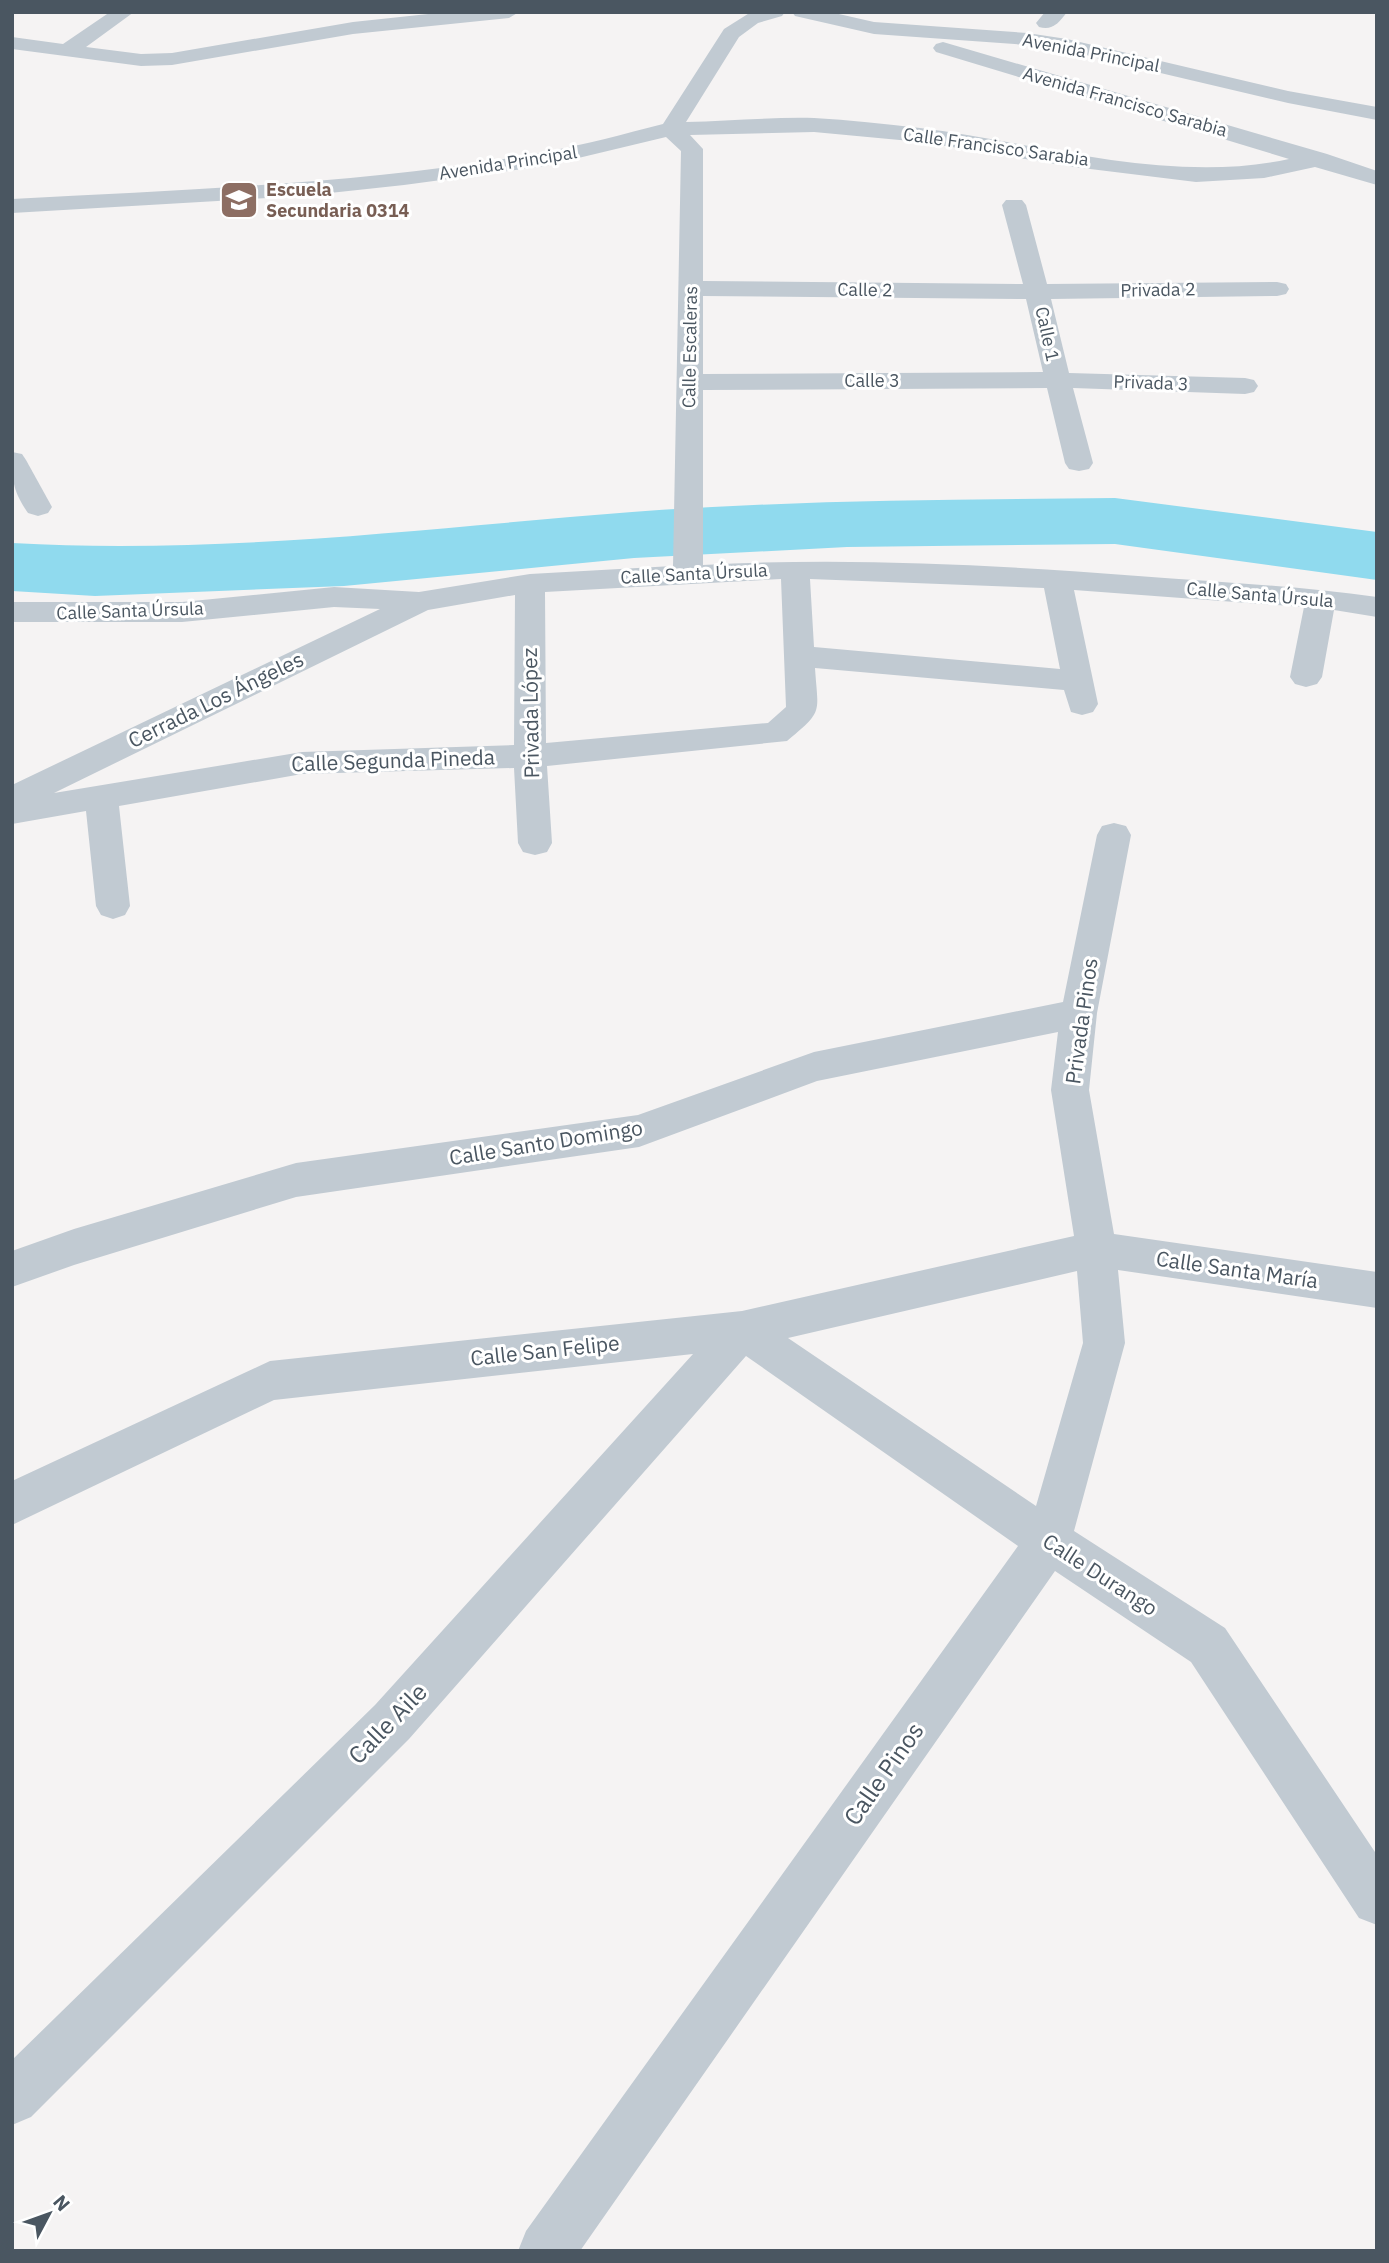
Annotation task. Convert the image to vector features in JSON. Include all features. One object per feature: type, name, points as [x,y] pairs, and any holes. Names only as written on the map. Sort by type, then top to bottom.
[{"type":"street","points":[[65,51],[124,12]]},
{"type":"street","points":[[12,60],[87,64],[172,59],[350,20],[509,12]]},
{"type":"street","points":[[671,129],[731,33],[740,24],[756,16],[775,12]]},
{"type":"street","name":"Avenida Principal","points":[[802,12],[874,28],[1027,39],[1067,45],[1288,97],[1377,114]]},
{"type":"street","points":[[1023,18],[1052,18],[1190,58],[1238,74],[1288,97]]},
{"type":"street","name":"Avenida Francisco Sarabia","points":[[874,28],[1377,178]]},
{"type":"street","points":[[12,43],[141,60]]},
{"type":"street","name":"Calle Francisco Sarabia","points":[[671,129],[814,125],[921,135],[1074,160],[1196,175],[1264,171],[1318,159]]},
{"type":"street","name":"Avenida Principal","points":[[12,206],[302,189],[404,178],[545,159],[671,129]]},
{"type":"street","name":"Calle Escaleras","points":[[671,129],[692,149],[688,574]]},
{"type":"street","name":"Calle 1","points":[[1014,205],[1039,292],[1057,380],[1079,463]]},
{"type":"street","name":"Calle 2","points":[[691,288],[1039,292]]},
{"type":"street","name":"Privada 2","points":[[1039,292],[1277,289]]},
{"type":"street","name":"Calle 3","points":[[688,382],[1057,380]]},
{"type":"street","name":"Privada 3","points":[[1057,380],[1245,386]]},
{"type":"street","points":[[12,460],[38,507]]},
{"type":"street","points":[[795,569],[799,644],[1080,693],[1057,579]]},
{"type":"street","name":"Calle Santa Úrsula","points":[[12,612],[182,612],[334,597],[419,602],[530,583],[795,569],[1057,579],[1321,599],[1377,607]]},
{"type":"street","name":"Privada López","points":[[530,583],[530,756],[534,843]]},
{"type":"street","points":[[1306,677],[1321,599]]},
{"type":"street","name":"Cerrada Los Ángeles","points":[[12,799],[419,602]]},
{"type":"street","name":"Calle Segunda Pineda","points":[[12,812],[302,762],[530,756],[776,733],[802,711],[799,644]]},
{"type":"street","points":[[101,795],[113,906]]},
{"type":"street","name":"Privada Pinos","points":[[1096,1249],[1070,1090],[1079,1013],[1114,835]]},
{"type":"street","name":"Calle Santo Domingo","points":[[12,1269],[74,1247],[296,1180],[639,1131],[814,1068],[1079,1013]]},
{"type":"street","name":"Calle Santa María","points":[[1096,1249],[1377,1290]]},
{"type":"street","name":"Calle San Felipe","points":[[12,1504],[270,1381],[742,1330],[1096,1249]]},
{"type":"street","name":"Calle Pinos","points":[[546,2251],[1049,1541],[1104,1343],[1096,1249]]},
{"type":"street","name":"Calle Durango","points":[[742,1330],[1049,1541],[1208,1645],[1377,1900]]},
{"type":"street","name":"Calle Aile","points":[[12,2098],[392,1722],[742,1330]]},
{"type":"waterway","points":[[12,567],[95,572],[344,562],[634,535],[847,524],[1115,521],[1377,556]]},
{"type":"place","name":"Escuela Secundaria 0314","points":[[239,200]]}]
